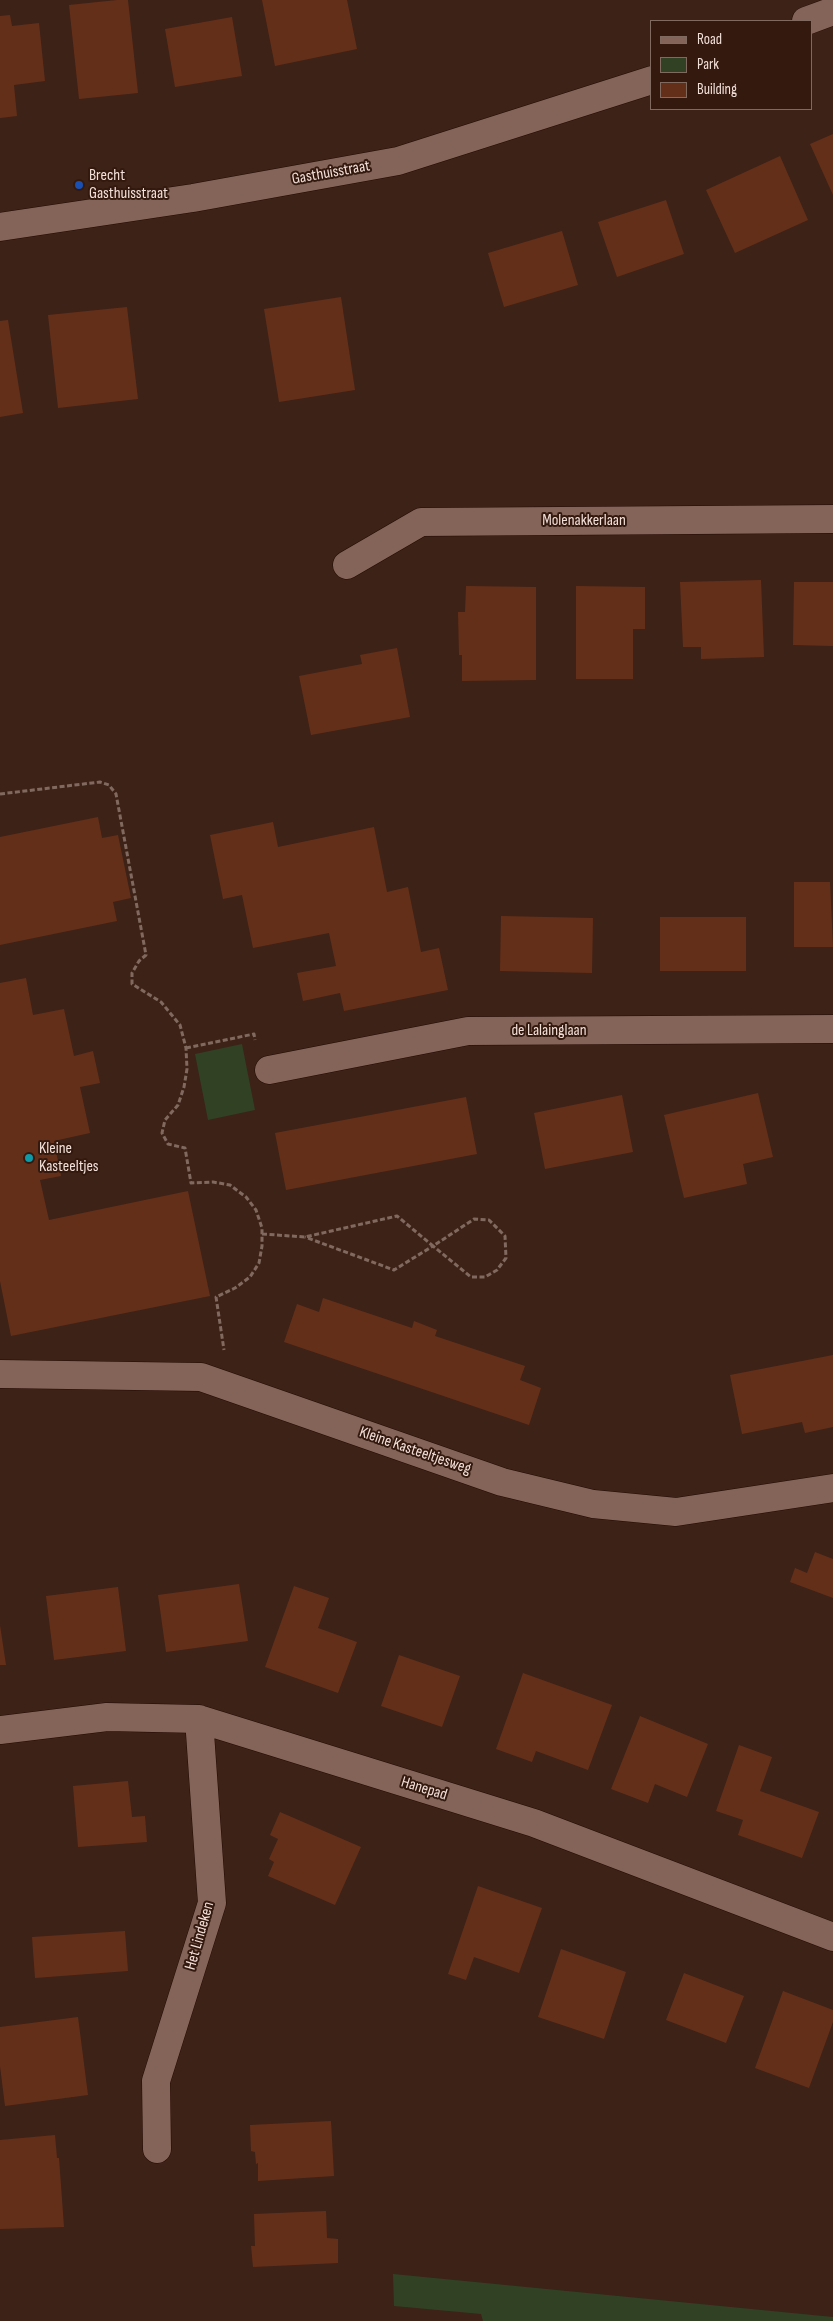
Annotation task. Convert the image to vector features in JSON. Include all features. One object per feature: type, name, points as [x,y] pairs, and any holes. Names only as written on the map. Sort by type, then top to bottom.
[{"type":"street","points":[[809,20],[833,11]]},
{"type":"street","name":"Gasthuisstraat","points":[[0,228],[192,198],[398,161],[650,81]]},
{"type":"street","name":"Molenakkerlaan","points":[[347,565],[421,522],[833,519]]},
{"type":"street","name":"de Lalainglaan","points":[[270,1070],[468,1031],[833,1028]]},
{"type":"street","name":"Kleine Kasteeltjesweg","points":[[0,1374],[201,1377],[502,1482],[593,1504],[676,1512],[833,1488]]},
{"type":"street","name":"Hanepad","points":[[0,1730],[107,1718],[199,1719],[534,1823],[833,1937]]},
{"type":"street","name":"Het Lindeken","points":[[157,2149],[156,2081],[212,1903],[199,1719]]},
{"type":"path","points":[[0,794],[100,782],[109,785],[116,794],[146,956],[139,961],[132,972],[132,984],[161,1002],[180,1025],[186,1048],[187,1069],[184,1087],[178,1105],[165,1120],[162,1133],[168,1144],[184,1148],[191,1182],[213,1182],[230,1185],[246,1197],[256,1210],[262,1228],[259,1262],[250,1277],[235,1288],[216,1297],[230,1387]]},
{"type":"path","points":[[186,1048],[254,1034],[261,1072],[270,1070]]},
{"type":"path","points":[[262,1234],[305,1237],[394,1270],[433,1246],[474,1219],[488,1220],[505,1236],[506,1258],[497,1270],[485,1277],[470,1277],[433,1246],[397,1216],[305,1237]]},
{"type":"green space","points":[[242,1044],[255,1110],[208,1120],[195,1054]]},
{"type":"green space","points":[[393,2274],[833,2317],[833,2321],[483,2321],[481,2314],[394,2306]]},
{"type":"building","points":[[128,0],[138,93],[79,99],[69,5]]},
{"type":"building","points":[[262,0],[347,0],[357,49],[275,66]]},
{"type":"building","points":[[10,15],[12,26],[39,23],[45,81],[14,85],[17,116],[0,118],[0,16]]},
{"type":"building","points":[[232,17],[242,76],[175,87],[165,29]]},
{"type":"building","points":[[833,134],[833,195],[810,144]]},
{"type":"building","points":[[780,156],[808,220],[735,253],[706,190]]},
{"type":"building","points":[[666,200],[684,254],[617,277],[598,222]]},
{"type":"building","points":[[562,231],[578,285],[504,307],[488,253]]},
{"type":"building","points":[[341,297],[355,390],[279,402],[264,309]]},
{"type":"building","points":[[127,307],[138,399],[58,408],[48,315]]},
{"type":"building","points":[[8,320],[23,413],[0,417],[0,321]]},
{"type":"building","points":[[761,580],[764,657],[701,659],[701,647],[683,647],[680,582]]},
{"type":"building","points":[[794,582],[833,582],[833,646],[793,645]]},
{"type":"building","points":[[466,586],[536,587],[536,680],[462,681],[462,655],[459,655],[458,612],[465,612]]},
{"type":"building","points":[[576,586],[645,587],[645,629],[633,629],[633,679],[576,679]]},
{"type":"building","points":[[397,648],[410,717],[311,735],[299,676],[362,664],[360,655]]},
{"type":"building","points":[[98,817],[102,838],[118,835],[131,898],[113,902],[117,921],[0,945],[0,837]]},
{"type":"building","points":[[273,822],[278,847],[374,827],[387,892],[408,887],[421,952],[439,948],[448,990],[344,1011],[340,993],[303,1001],[297,973],[336,966],[329,933],[253,948],[242,895],[223,899],[210,835]]},
{"type":"building","points":[[794,882],[830,882],[833,947],[794,947]]},
{"type":"building","points":[[501,916],[593,918],[592,973],[500,971]]},
{"type":"building","points":[[660,917],[746,917],[746,971],[660,971]]},
{"type":"building","name":"Kleine Kasteeltjes","points":[[26,978],[33,1015],[64,1009],[74,1056],[93,1051],[100,1083],[80,1087],[90,1133],[54,1141],[61,1176],[40,1180],[49,1220],[188,1191],[210,1296],[11,1336],[0,1281],[0,983]]},
{"type":"building","points":[[758,1093],[773,1157],[743,1164],[747,1184],[684,1198],[664,1115]]},
{"type":"building","points":[[622,1095],[633,1152],[545,1169],[534,1113]]},
{"type":"building","points":[[466,1097],[477,1154],[286,1190],[275,1133]]},
{"type":"building","points":[[323,1298],[412,1328],[414,1321],[437,1330],[435,1336],[525,1366],[520,1380],[541,1388],[529,1425],[284,1342],[297,1304],[319,1312]]},
{"type":"building","points":[[833,1355],[833,1427],[805,1433],[802,1422],[742,1434],[730,1375]]},
{"type":"building","points":[[815,1552],[833,1559],[833,1598],[790,1582],[795,1568],[807,1573]]},
{"type":"building","points":[[239,1584],[248,1641],[166,1652],[158,1595]]},
{"type":"building","points":[[294,1586],[329,1598],[318,1628],[357,1642],[338,1693],[265,1667]]},
{"type":"building","points":[[118,1587],[126,1651],[54,1660],[46,1596]]},
{"type":"building","points":[[0,1625],[6,1665],[0,1665]]},
{"type":"building","points":[[399,1655],[460,1676],[442,1727],[381,1706]]},
{"type":"building","points":[[523,1673],[612,1705],[588,1770],[536,1751],[532,1762],[496,1749]]},
{"type":"building","points":[[640,1716],[708,1744],[687,1797],[655,1784],[648,1803],[611,1789]]},
{"type":"building","points":[[739,1745],[772,1757],[760,1791],[819,1812],[802,1858],[738,1835],[743,1820],[716,1811]]},
{"type":"building","points":[[128,1781],[132,1817],[145,1816],[147,1842],[78,1847],[73,1786]]},
{"type":"building","points":[[280,1812],[361,1847],[335,1905],[268,1876],[274,1862],[269,1859],[278,1839],[270,1835]]},
{"type":"building","points":[[478,1886],[542,1908],[519,1973],[474,1957],[466,1980],[448,1974]]},
{"type":"building","points":[[125,1931],[128,1971],[35,1978],[32,1937]]},
{"type":"building","points":[[561,1949],[626,1972],[604,2039],[538,2017]]},
{"type":"building","points":[[684,1973],[744,1996],[726,2043],[666,2020]]},
{"type":"building","points":[[783,1991],[833,2010],[833,2022],[809,2088],[755,2068]]},
{"type":"building","points":[[78,2017],[88,2095],[5,2106],[0,2066],[0,2027]]},
{"type":"building","points":[[331,2121],[334,2176],[258,2181],[258,2163],[256,2164],[255,2152],[251,2151],[250,2125]]},
{"type":"building","points":[[55,2135],[57,2158],[59,2158],[64,2227],[0,2229],[0,2140]]},
{"type":"building","points":[[326,2211],[327,2238],[338,2239],[338,2263],[253,2267],[251,2246],[255,2246],[254,2214]]},
{"type":"place","name":"Brecht Gasthuisstraat","points":[[79,185]]},
{"type":"place","name":"Kleine Kasteeltjes","points":[[29,1158]]}]
